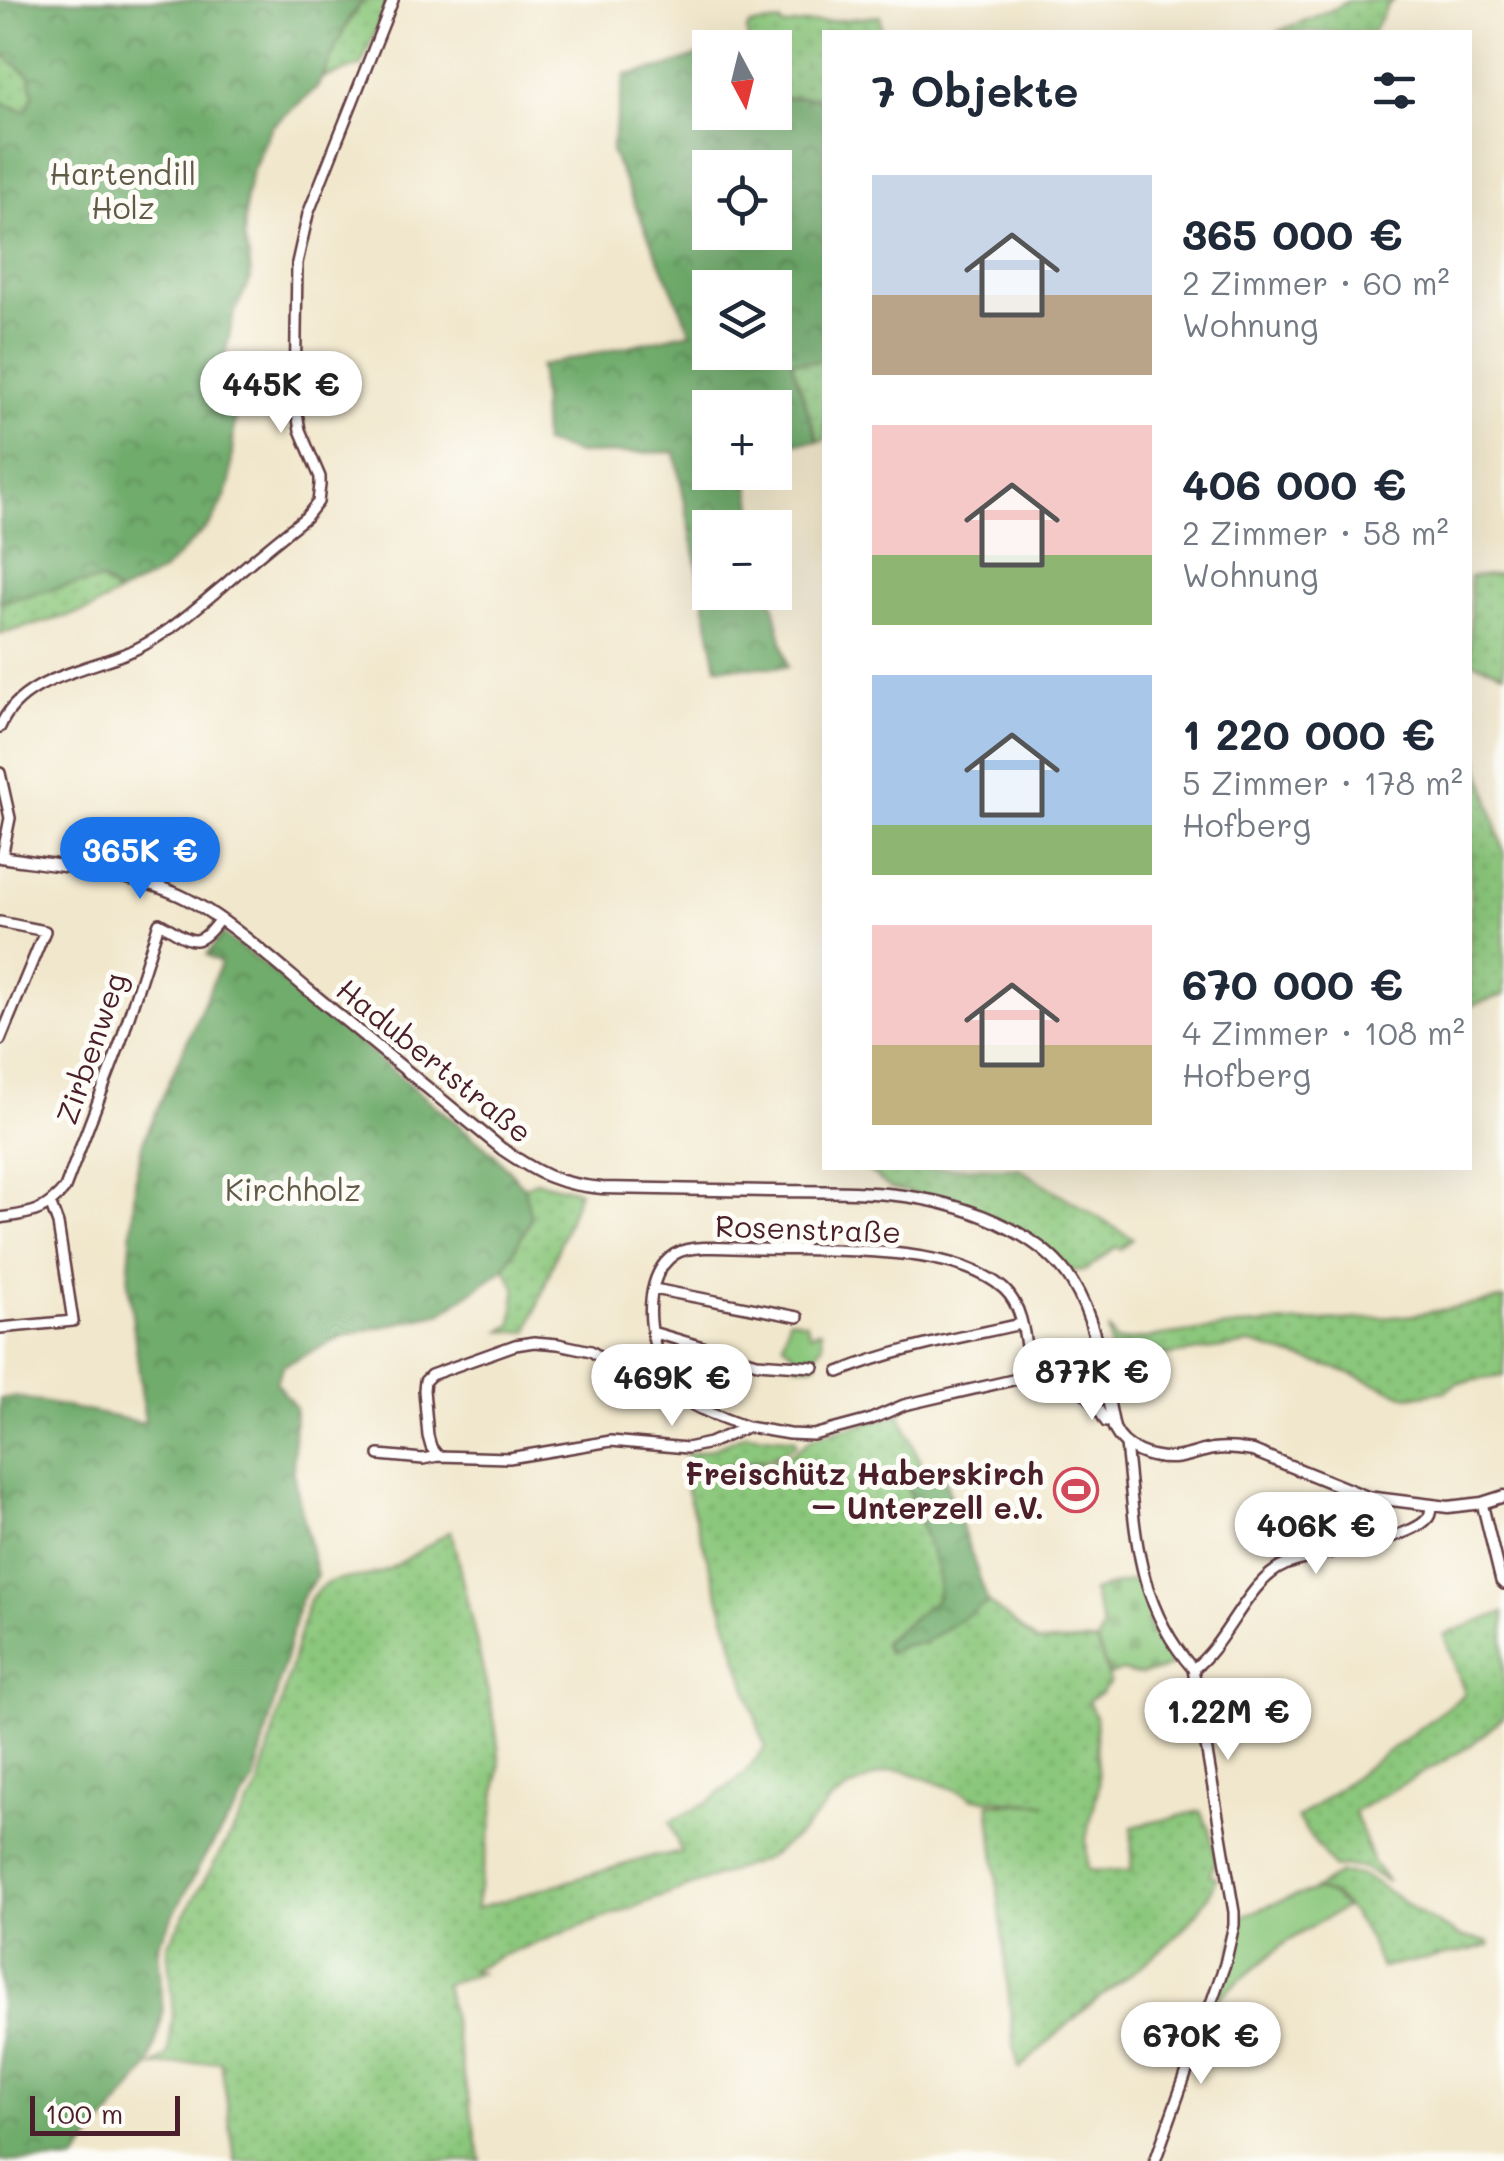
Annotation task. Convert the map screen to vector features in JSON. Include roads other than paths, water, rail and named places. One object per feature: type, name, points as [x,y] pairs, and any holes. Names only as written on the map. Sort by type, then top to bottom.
[{"type":"street","points":[[0,727],[12,706],[32,691],[138,648],[170,629],[306,517],[318,502],[320,476],[300,430],[294,402],[297,263],[308,214],[393,0]]},
{"type":"street","points":[[0,773],[10,818],[1,857]]},
{"type":"street","name":"Hadubertstraße","points":[[1,857],[152,884],[177,894],[274,962],[502,1149],[548,1177],[602,1188],[890,1193],[954,1205],[1029,1239],[1064,1271],[1084,1306],[1095,1338],[1112,1422],[1126,1445]]},
{"type":"street","name":"Zirbenweg","points":[[50,1205],[65,1188],[83,1146],[159,922],[200,941],[207,938],[219,920]]},
{"type":"street","points":[[0,922],[44,932],[0,1040]]},
{"type":"street","points":[[0,1218],[50,1205],[58,1224],[73,1322],[0,1328]]},
{"type":"street","name":"Rosenstraße","points":[[654,1289],[658,1274],[670,1258],[684,1250],[860,1250],[946,1262],[974,1272],[1009,1294],[1018,1307],[1030,1376]]},
{"type":"street","points":[[686,1400],[667,1380],[658,1363],[652,1332],[654,1289],[798,1317]]},
{"type":"street","points":[[839,1372],[874,1358],[1021,1324]]},
{"type":"street","points":[[652,1332],[756,1363],[814,1366]]},
{"type":"street","points":[[438,1456],[428,1436],[426,1381],[431,1375],[525,1343],[591,1351],[636,1388],[659,1399],[686,1400],[747,1427],[789,1434],[821,1434],[904,1405],[1030,1376],[1050,1375],[1080,1388],[1106,1422],[1112,1422]]},
{"type":"street","points":[[379,1455],[509,1458],[610,1442],[687,1448],[747,1427]]},
{"type":"street","points":[[1155,2161],[1225,1964],[1234,1912],[1193,1669],[1157,1617],[1142,1574],[1132,1522],[1126,1445],[1152,1456],[1176,1458],[1214,1449],[1253,1450],[1367,1497],[1430,1506],[1482,1503],[1504,1496]]},
{"type":"street","points":[[1482,1503],[1504,1584]]},
{"type":"street","points":[[1193,1669],[1219,1642],[1259,1586],[1282,1566],[1403,1532],[1426,1521],[1430,1506]]},
{"type":"place","name":"Freischütz Haberskirch – Unterzell e.V.","points":[[1076,1490]]},
{"type":"park label","name":"Hartendill Holz","points":[[123,190]]},
{"type":"park label","name":"Kirchholz","points":[[293,1189]]}]
